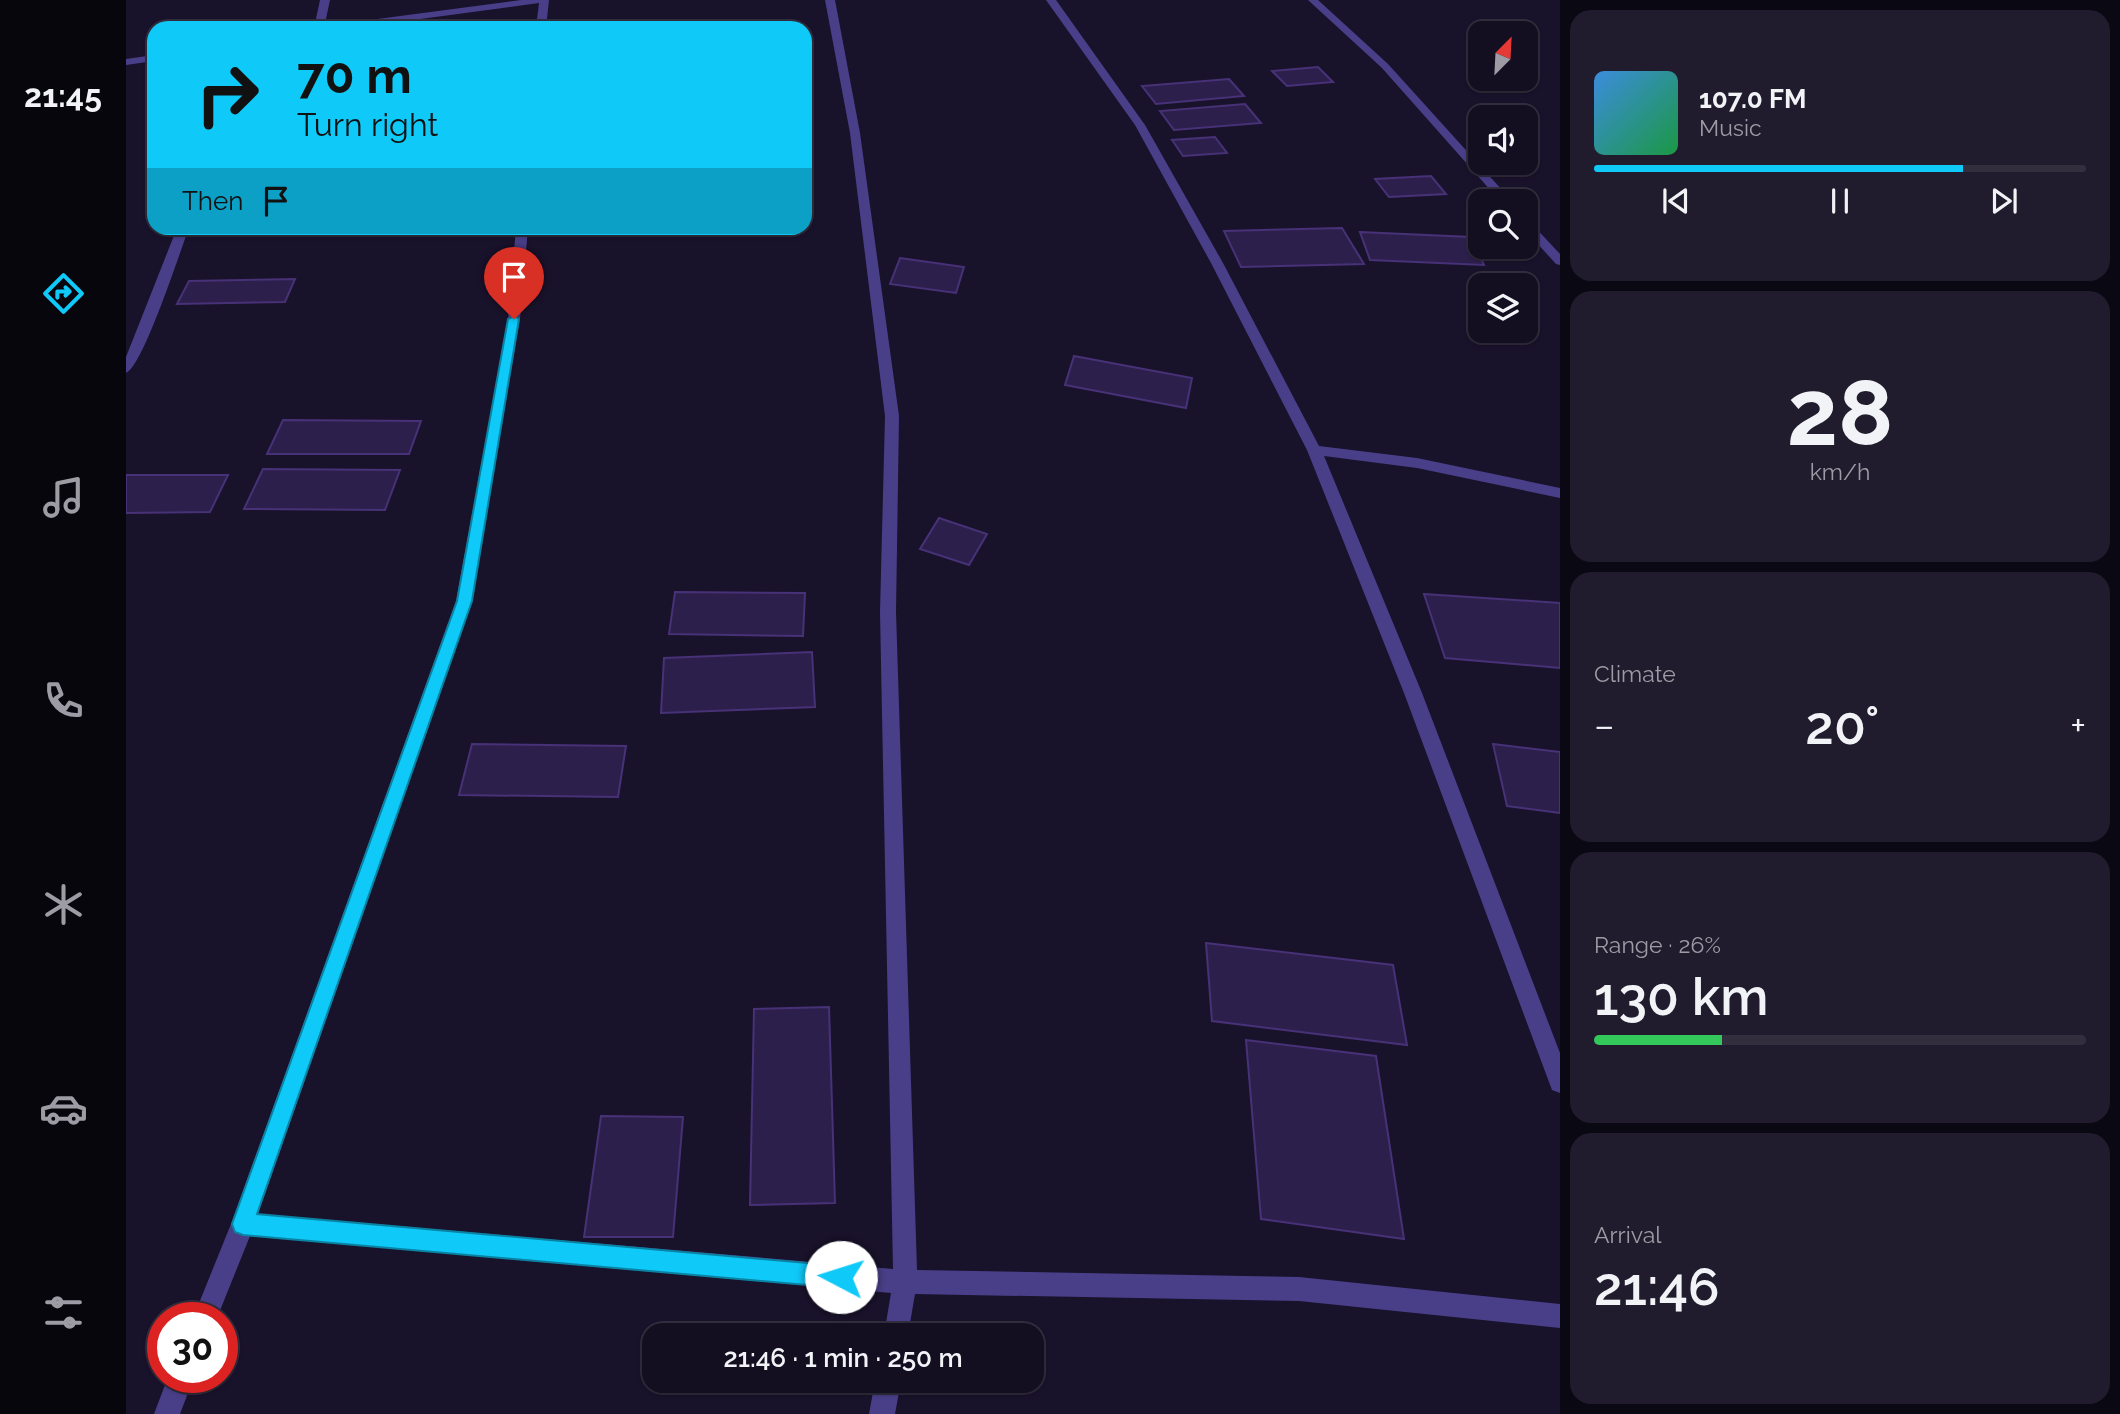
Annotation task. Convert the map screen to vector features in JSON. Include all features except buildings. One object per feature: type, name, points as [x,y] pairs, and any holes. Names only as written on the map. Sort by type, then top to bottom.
[{"type":"street","points":[[320,21],[325,0]]},
{"type":"street","points":[[384,21],[542,0],[541,21]]},
{"type":"street","points":[[830,0],[855,133],[892,416],[888,612],[905,1282],[898,1323]]},
{"type":"street","points":[[1051,0],[1140,125],[1217,263],[1314,450],[1413,693],[1560,1082]]},
{"type":"street","points":[[1312,0],[1385,66],[1495,189]]},
{"type":"street","points":[[126,62],[147,59]]},
{"type":"street","points":[[126,369],[140,343],[180,235]]},
{"type":"street","points":[[211,1302],[243,1224],[464,601],[514,319],[521,235]]},
{"type":"street","points":[[1538,237],[1560,261]]},
{"type":"street","points":[[1314,450],[1417,463],[1560,493]]},
{"type":"street","points":[[243,1224],[905,1282],[1299,1289],[1560,1316]]},
{"type":"street","points":[[167,1414],[175,1393]]},
{"type":"street","points":[[882,1414],[886,1393]]},
{"type":"route","points":[[514,319],[464,601],[243,1224],[841,1277]]}]
